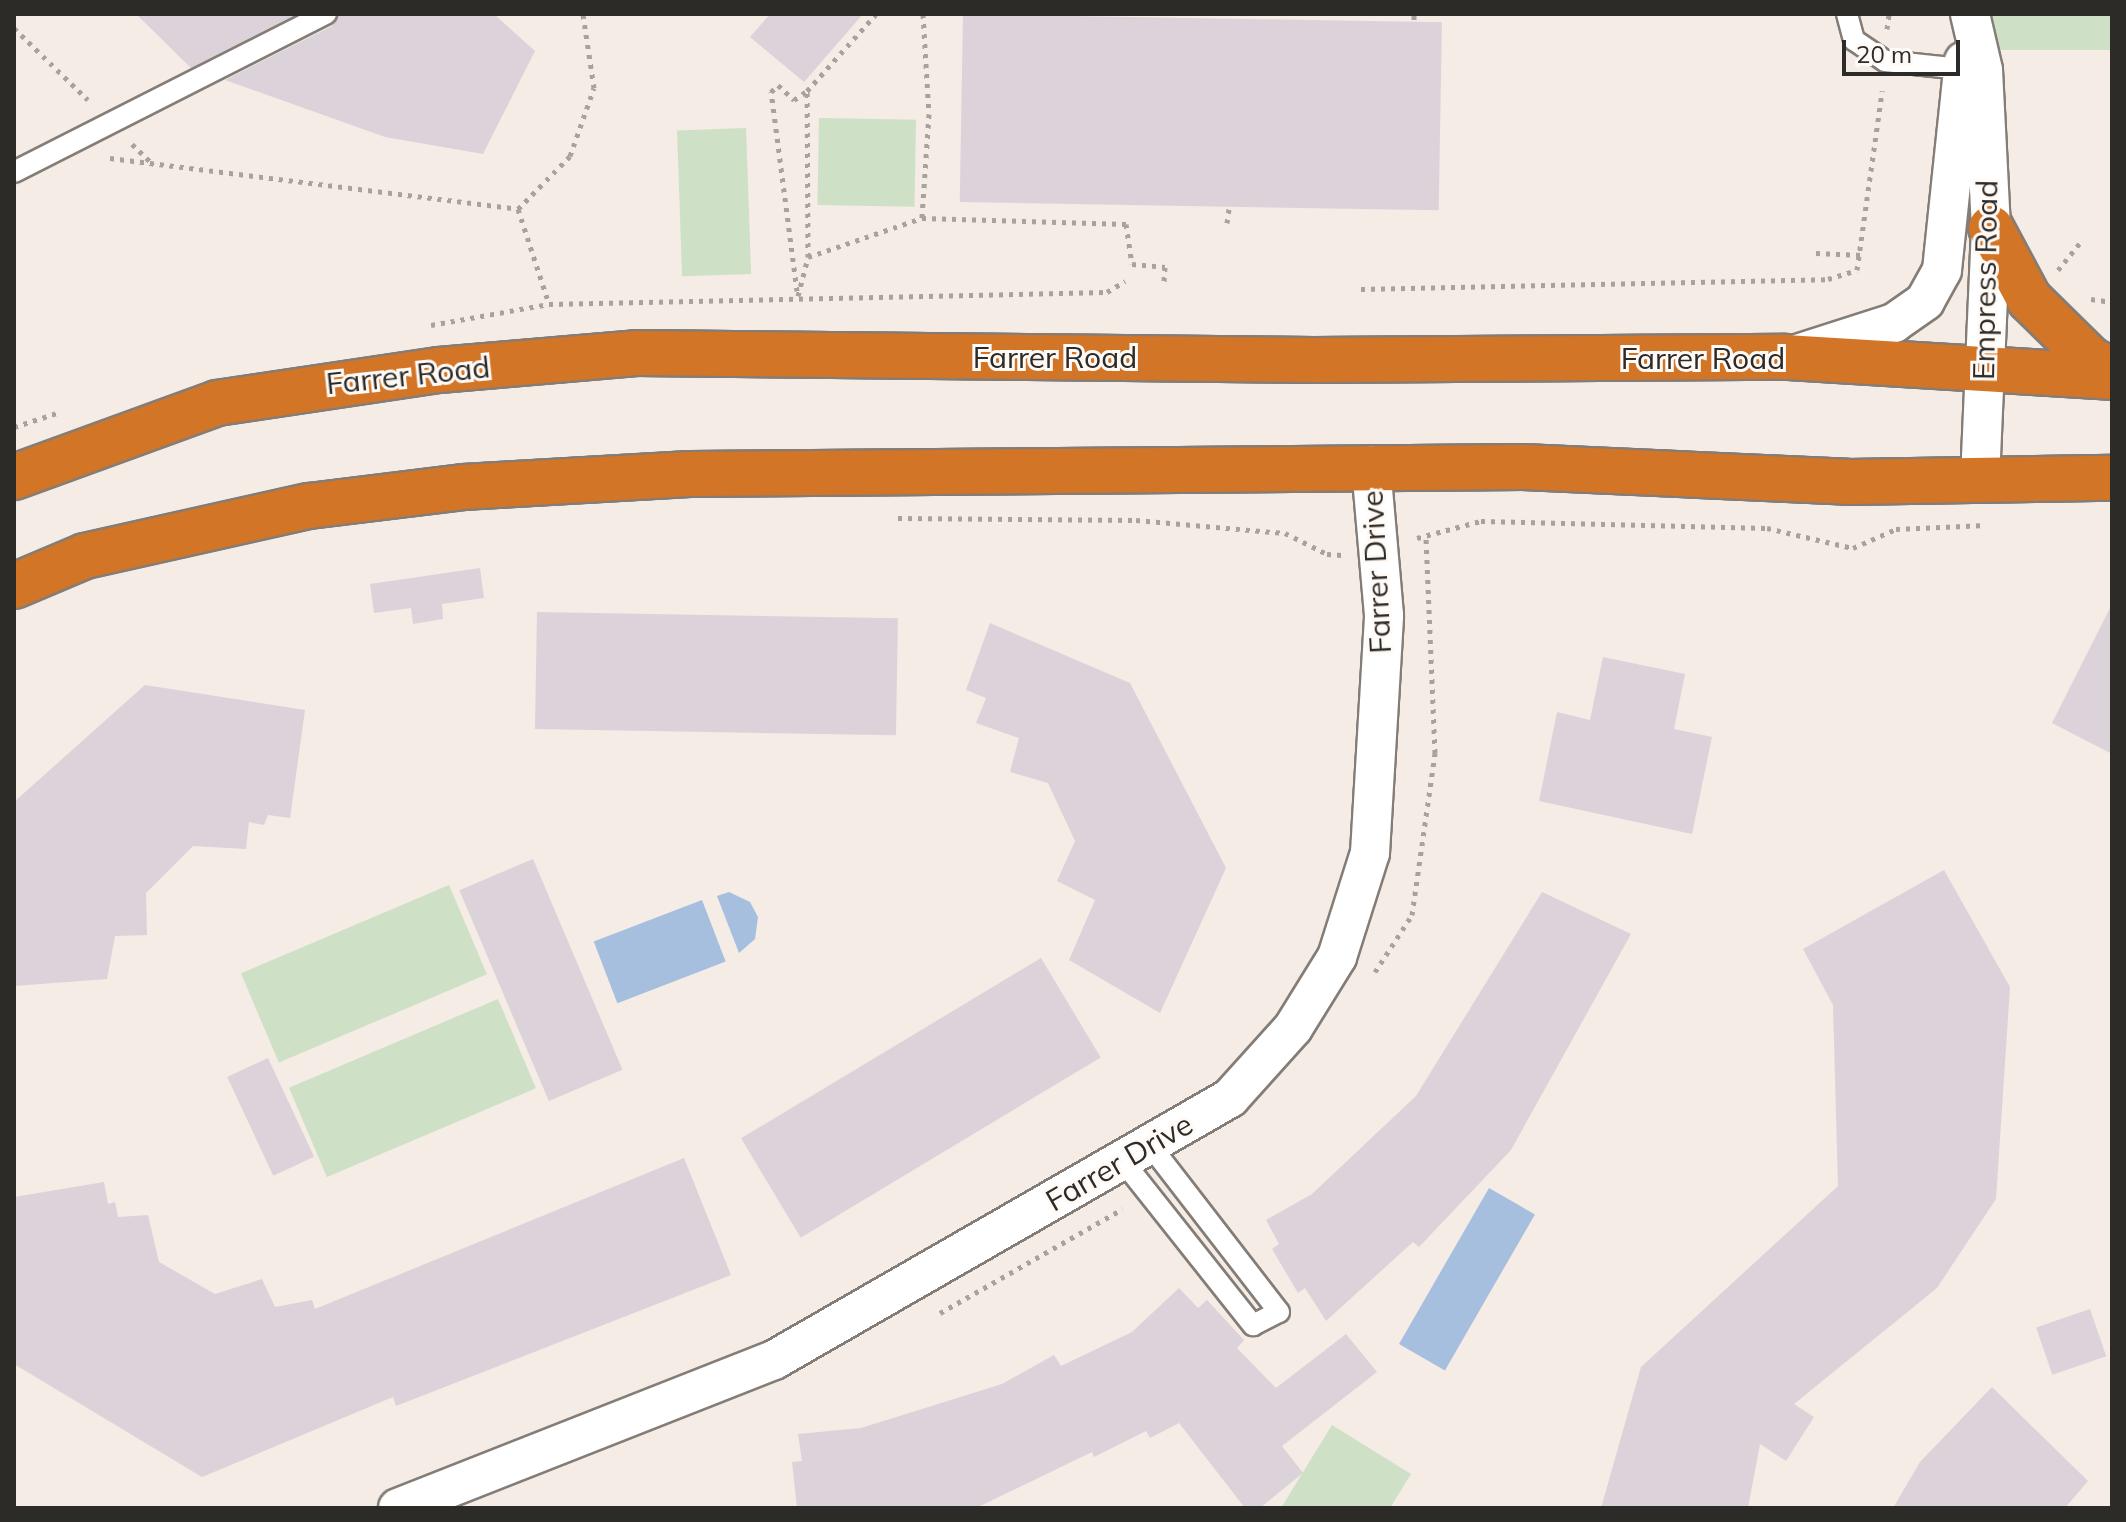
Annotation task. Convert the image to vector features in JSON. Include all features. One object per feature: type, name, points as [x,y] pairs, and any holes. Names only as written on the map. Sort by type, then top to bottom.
[{"type":"highway","points":[[1991,228],[2029,299],[2090,359],[2112,374]]},
{"type":"highway","name":"Farrer Road","points":[[14,477],[217,403],[439,370],[636,353],[1314,360],[1786,357],[2112,374]]},
{"type":"highway","points":[[14,586],[85,556],[294,509],[463,487],[705,474],[1371,466],[1523,467],[1848,482],[2112,478]]},
{"type":"street","name":"Empress Road","points":[[1971,24],[1972,70],[1991,228],[1980,479]]},
{"type":"street","name":"Empress Road","points":[[1786,357],[1894,323],[1925,301],[1942,270],[1972,70]]},
{"type":"street","name":"Farrer Drive","points":[[398,1508],[774,1360],[1230,1098],[1293,1028],[1337,957],[1370,853],[1384,615],[1371,466]]},
{"type":"lane","points":[[14,172],[326,14]]},
{"type":"lane","points":[[1847,14],[1854,40],[1885,61],[1972,70]]},
{"type":"lane","points":[[1136,1153],[1279,1312],[1253,1325],[1149,1193],[1136,1153]]},
{"type":"path","points":[[518,209],[570,156],[594,88],[583,14]]},
{"type":"path","points":[[807,91],[808,257],[798,296],[771,92],[778,85],[794,100],[807,91],[876,14]]},
{"type":"path","points":[[922,218],[929,114],[923,14]]},
{"type":"path","points":[[1361,289],[1828,279],[1857,270],[1862,255],[1889,14]]},
{"type":"path","points":[[14,28],[100,112]]},
{"type":"path","points":[[122,134],[154,165]]},
{"type":"path","points":[[108,158],[518,209]]},
{"type":"path","points":[[1227,223],[1229,208]]},
{"type":"path","points":[[518,209],[549,304]]},
{"type":"path","points":[[808,257],[922,218],[1126,224],[1132,264],[1165,267],[1164,283]]},
{"type":"path","points":[[2054,275],[2080,243]]},
{"type":"path","points":[[1816,253],[1862,255]]},
{"type":"path","points":[[881,517],[1136,520],[1285,533],[1327,554],[1380,555],[1426,534],[1481,521],[1767,528],[1853,548],[1896,529],[2000,525]]},
{"type":"path","points":[[1370,981],[1412,915],[1435,753],[1426,534]]},
{"type":"path","points":[[931,1318],[1000,1283],[1149,1193]]},
{"type":"green space","points":[[1982,14],[2112,14],[2112,50],[1982,50]]},
{"type":"green space","points":[[819,118],[916,120],[914,207],[817,205]]},
{"type":"green space","points":[[746,128],[751,274],[682,276],[677,130]]},
{"type":"green space","points":[[449,885],[487,974],[279,1063],[241,973]]},
{"type":"green space","points":[[498,999],[536,1088],[327,1177],[289,1088]]},
{"type":"green space","points":[[1332,1425],[1411,1474],[1390,1508],[1281,1508]]},
{"type":"water","points":[[729,892],[750,902],[758,917],[755,939],[739,953],[717,896]]},
{"type":"water","points":[[702,900],[726,962],[617,1003],[594,942]]},
{"type":"water","points":[[1489,1188],[1535,1214],[1445,1370],[1399,1344]]},
{"type":"building","points":[[136,14],[297,14],[191,68]]},
{"type":"building","points":[[339,14],[494,14],[535,51],[483,154],[385,137],[225,80],[332,26]]},
{"type":"building","points":[[770,14],[863,14],[804,82],[750,37]]},
{"type":"building","points":[[963,14],[1442,22],[1439,210],[960,202]]},
{"type":"building","points":[[480,568],[484,598],[442,604],[443,619],[413,624],[411,608],[374,613],[370,584]]},
{"type":"building","points":[[2112,604],[2112,754],[2052,723]]},
{"type":"building","points":[[537,612],[898,618],[896,735],[535,729]]},
{"type":"building","points":[[990,623],[1130,683],[1226,868],[1160,1013],[1069,960],[1095,900],[1057,881],[1075,841],[1048,783],[1010,772],[1019,738],[976,723],[986,698],[966,690]]},
{"type":"building","points":[[1603,657],[1685,674],[1674,729],[1712,737],[1692,834],[1539,801],[1557,712],[1590,720]]},
{"type":"building","points":[[145,685],[305,710],[290,818],[268,815],[264,825],[249,822],[246,849],[193,846],[146,893],[147,935],[115,936],[107,979],[14,986],[14,802]]},
{"type":"building","points":[[533,859],[622,1070],[549,1101],[459,890]]},
{"type":"building","points":[[1944,870],[2010,987],[1996,1199],[1937,1288],[1794,1404],[1814,1417],[1786,1461],[1760,1444],[1748,1508],[1601,1508],[1641,1367],[1838,1186],[1833,1005],[1803,949]]},
{"type":"building","points":[[1542,892],[1631,934],[1511,1150],[1419,1247],[1413,1242],[1326,1321],[1305,1288],[1298,1293],[1272,1249],[1279,1244],[1266,1220],[1312,1194],[1416,1096]]},
{"type":"building","points":[[1041,958],[1101,1057],[801,1238],[741,1138]]},
{"type":"building","points":[[268,1058],[314,1157],[273,1176],[227,1077]]},
{"type":"building","points":[[684,1158],[731,1275],[396,1406],[393,1397],[202,1477],[14,1364],[14,1197],[104,1182],[108,1204],[115,1202],[118,1217],[148,1215],[159,1262],[215,1294],[262,1279],[275,1307],[312,1300],[315,1309]]},
{"type":"building","points":[[1179,1288],[1198,1308],[1207,1300],[1244,1340],[1237,1348],[1276,1388],[1346,1334],[1377,1372],[1282,1446],[1303,1473],[1260,1508],[1245,1508],[1179,1423],[1150,1438],[1146,1431],[1094,1457],[1092,1452],[976,1508],[797,1508],[792,1462],[802,1461],[798,1434],[861,1428],[1002,1384],[1054,1355],[1061,1366],[1132,1332]]},
{"type":"building","points":[[2090,1309],[2106,1356],[2052,1375],[2036,1328]]},
{"type":"building","points":[[1992,1387],[2088,1481],[2065,1508],[1893,1508],[1920,1462]]}]
